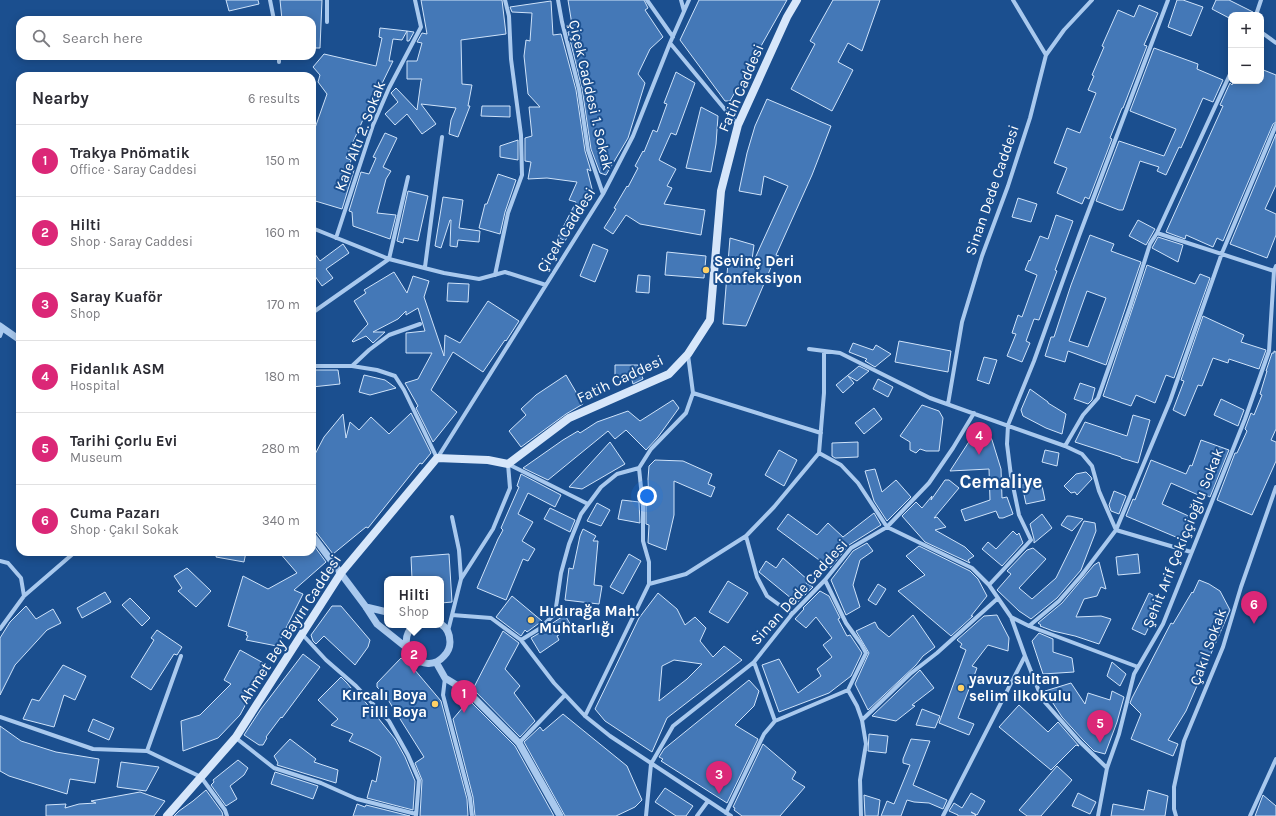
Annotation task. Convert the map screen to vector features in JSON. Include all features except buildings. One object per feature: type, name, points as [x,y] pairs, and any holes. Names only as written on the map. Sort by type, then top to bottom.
[{"type":"main road","name":"Fatih Caddesi","points":[[508,464],[569,418],[669,374],[688,354],[710,320],[721,191],[738,125],[787,17],[797,0]]},
{"type":"main road","points":[[437,458],[488,460],[508,464]]},
{"type":"main road","name":"Ahmet Bey Bayırı Caddesi","points":[[167,816],[236,737],[341,573],[437,458]]},
{"type":"street","points":[[270,0],[273,16]]},
{"type":"street","points":[[327,0],[327,22]]},
{"type":"street","name":"Kale Altı 2. Sokak","points":[[336,238],[373,125],[389,88],[421,27],[415,0]]},
{"type":"street","points":[[495,275],[508,213],[522,175],[521,134],[511,59],[509,16],[505,0]]},
{"type":"street","name":"Çiçek Caddesi 1. Sokak","points":[[558,0],[579,89],[588,150],[603,194]]},
{"type":"street","points":[[647,0],[673,37]]},
{"type":"street","points":[[681,0],[684,12]]},
{"type":"street","name":"Çiçek Caddesi","points":[[437,458],[603,194],[633,136],[689,0]]},
{"type":"street","points":[[1013,0],[1046,55]]},
{"type":"street","name":"Sinan Dede Caddesi","points":[[948,404],[962,322],[982,256],[1011,178],[1030,118],[1046,55],[1064,30],[1092,0]]},
{"type":"street","points":[[989,586],[1031,540],[1019,515],[1011,476],[1007,444],[1008,425],[1034,361],[1081,229],[1168,0]]},
{"type":"street","points":[[1257,12],[1261,0]]},
{"type":"street","points":[[1264,34],[1276,42]]},
{"type":"street","points":[[670,43],[738,125]]},
{"type":"street","points":[[1065,446],[1082,415],[1098,398],[1130,307],[1150,244],[1157,233],[1228,79]]},
{"type":"street","points":[[1029,626],[1059,602],[1116,530],[1170,401],[1222,253],[1276,125]]},
{"type":"street","points":[[425,268],[442,137]]},
{"type":"street","points":[[316,310],[389,259],[408,177]]},
{"type":"street","points":[[316,230],[389,259],[444,273],[479,279],[505,272],[546,285]]},
{"type":"street","points":[[1157,233],[1274,271]]},
{"type":"street","name":"Şehit Arif Çekiççioğlu Sokak","points":[[1098,816],[1107,768],[1134,674],[1163,624],[1245,419],[1269,351],[1274,291],[1274,271],[1276,266]]},
{"type":"street","points":[[352,366],[388,335],[420,324]]},
{"type":"street","points":[[1,330],[16,338]]},
{"type":"street","points":[[809,349],[840,353],[930,398],[1065,446],[1082,454],[1092,466],[1099,491],[1116,530]]},
{"type":"street","points":[[649,584],[686,574],[746,536],[774,507],[820,452],[824,393],[824,351]]},
{"type":"street","points":[[585,716],[649,584],[649,562],[643,541],[643,507],[639,468],[651,449],[686,413],[693,393],[688,354]]},
{"type":"street","points":[[316,366],[352,366],[377,370],[395,376],[404,390],[437,458]]},
{"type":"street","points":[[693,393],[821,433]]},
{"type":"street","name":"Sinan Dede Caddesi","points":[[651,764],[672,726],[754,662],[792,614],[825,580],[851,548],[887,527],[929,483],[953,448],[974,413]]},
{"type":"street","points":[[820,452],[841,465],[858,484],[887,527],[972,568],[989,586],[1011,617],[1042,699],[1080,742],[1107,768]]},
{"type":"street","points":[[508,464],[588,504]]},
{"type":"street","points":[[461,579],[493,529],[510,488],[508,464]]},
{"type":"street","points":[[521,640],[539,629],[555,614],[561,573],[569,544],[581,514],[601,487],[618,474],[639,468]]},
{"type":"street","name":"Çakıl Sokak","points":[[1176,816],[1174,809],[1174,787],[1184,741],[1224,647],[1241,587],[1276,486]]},
{"type":"street","points":[[448,631],[461,579],[459,550],[452,517]]},
{"type":"street","points":[[1116,530],[1191,552]]},
{"type":"street","points":[[746,536],[756,577],[767,596],[792,614]]},
{"type":"street","points":[[316,540],[377,624],[407,648]]},
{"type":"street","points":[[0,629],[24,596],[70,556]]},
{"type":"street","points":[[0,561],[8,563],[21,578],[24,596]]},
{"type":"street","points":[[726,813],[764,734],[775,721],[848,690],[866,653],[846,623],[825,580]]},
{"type":"street","points":[[862,720],[910,674],[937,653],[997,599]]},
{"type":"street","points":[[366,607],[384,611]]},
{"type":"street","points":[[452,615],[490,618],[521,640],[554,683],[585,716],[610,736],[731,816]]},
{"type":"street","points":[[1011,617],[1029,626],[1138,667]]},
{"type":"street","points":[[412,628],[407,634],[406,641],[410,655],[422,663],[429,663],[436,662],[443,658],[448,652],[450,638],[448,631],[444,627]]},
{"type":"street","points":[[236,737],[274,768],[321,783],[357,799],[416,815],[419,780],[408,755],[389,721],[356,686],[326,660],[302,634]]},
{"type":"street","points":[[147,751],[181,656]]},
{"type":"street","points":[[943,816],[1025,656]]},
{"type":"street","points":[[436,662],[445,678],[468,692],[519,743],[560,816]]},
{"type":"street","points":[[754,662],[775,721]]},
{"type":"street","points":[[445,678],[443,695],[470,798],[472,816]]},
{"type":"street","points":[[848,690],[857,706],[862,720],[866,744],[860,780],[861,816]]},
{"type":"street","points":[[519,743],[565,695]]},
{"type":"street","points":[[0,717],[93,749],[147,751],[201,777],[225,810],[227,816]]},
{"type":"street","points":[[1250,816],[1276,759]]},
{"type":"street","points":[[646,816],[651,764]]},
{"type":"street","points":[[697,816],[708,801]]},
{"type":"place","name":"Sevinç Deri Konfeksiyon","points":[[706,270]]},
{"type":"place","name":"Fidanlık ASM","points":[[979,455]]},
{"type":"place","name":"Hıdırağa Mah. Muhtarlığı","points":[[531,620]]},
{"type":"place","name":"Cuma Pazarı","points":[[1254,624]]},
{"type":"place","name":"Hilti","points":[[414,674]]},
{"type":"place","name":"yavuz sultan selim ilkokulu","points":[[961,688]]},
{"type":"place","name":"Kırcalı Boya Filli Boya","points":[[435,704]]},
{"type":"place","name":"Trakya Pnömatik","points":[[464,713]]},
{"type":"place","name":"Tarihi Çorlu Evi","points":[[1100,743]]},
{"type":"place","name":"Saray Kuaför","points":[[719,794]]},
{"type":"district","name":"Cemaliye","points":[[1001,481]]}]
